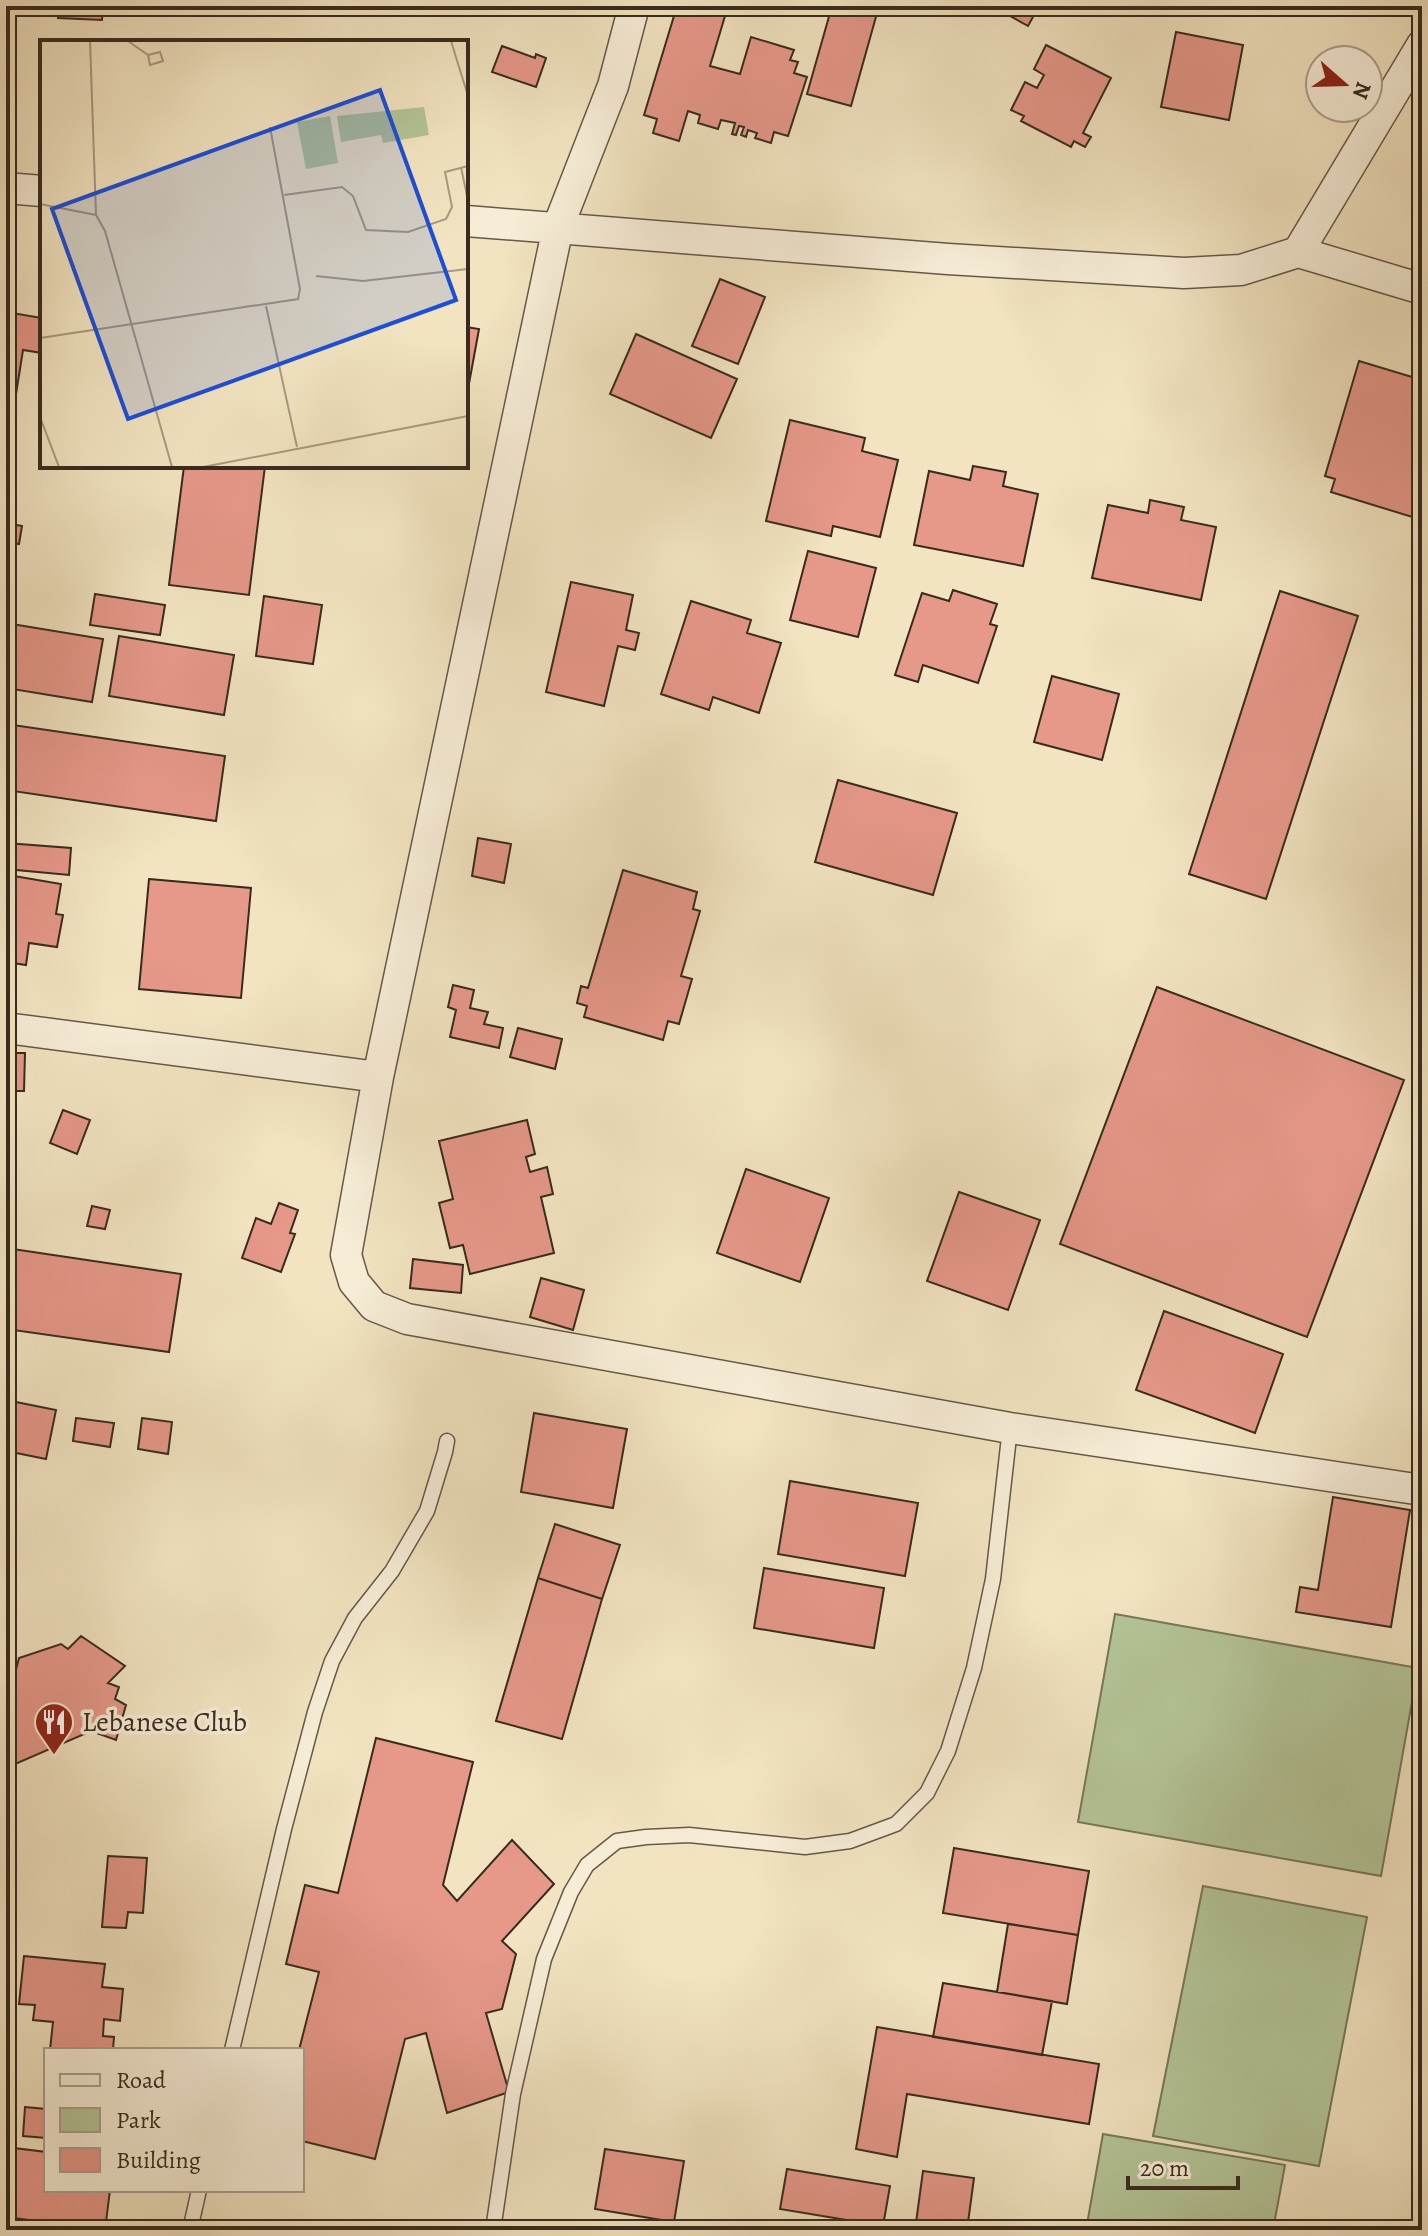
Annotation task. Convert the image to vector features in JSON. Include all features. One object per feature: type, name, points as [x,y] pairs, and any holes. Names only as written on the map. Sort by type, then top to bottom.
[{"type":"street","points":[[634,6],[613,86],[558,227],[378,1077],[346,1255],[354,1282],[374,1306],[407,1319],[1010,1428],[1422,1490]]},
{"type":"street","points":[[1298,252],[1422,45]]},
{"type":"street","points":[[6,188],[40,191]]},
{"type":"street","points":[[468,221],[948,259],[1184,273],[1241,270],[1298,252],[1422,289]]},
{"type":"street","points":[[6,1028],[378,1077]]},
{"type":"lane","points":[[493,2230],[513,2094],[544,1959],[571,1892],[587,1865],[617,1841],[646,1837],[689,1835],[805,1847],[850,1841],[896,1824],[927,1793],[948,1751],[977,1653],[993,1579],[1010,1428]]},
{"type":"lane","points":[[232,2048],[284,1829],[332,1661],[355,1618],[392,1571],[427,1511],[447,1441]]},
{"type":"lane","points":[[190,2230],[199,2192]]},
{"type":"green space","points":[[1115,1614],[1418,1668],[1381,1876],[1078,1822]]},
{"type":"green space","points":[[1203,1886],[1367,1917],[1319,2166],[1153,2136]]},
{"type":"green space","points":[[1103,2134],[1285,2165],[1273,2230],[1086,2230]]},
{"type":"building","points":[[41,6],[103,6],[102,20],[58,18],[58,7]]},
{"type":"building","points":[[677,6],[728,6],[710,66],[740,74],[751,37],[794,50],[790,60],[798,62],[794,73],[807,77],[788,136],[774,132],[771,143],[755,138],[757,133],[748,130],[746,137],[741,135],[744,127],[739,126],[736,135],[732,134],[735,123],[721,120],[718,129],[698,123],[700,115],[688,111],[679,141],[653,133],[657,119],[644,115]]},
{"type":"building","points":[[832,6],[879,6],[851,106],[807,94]]},
{"type":"building","points":[[992,6],[1039,6],[1028,26]]},
{"type":"building","points":[[1176,32],[1243,45],[1229,120],[1161,107]]},
{"type":"building","points":[[1046,45],[1111,78],[1083,133],[1091,137],[1085,147],[1074,141],[1071,147],[1021,121],[1024,116],[1011,110],[1025,82],[1037,88],[1044,75],[1034,69]]},
{"type":"building","points":[[502,46],[535,58],[536,54],[546,58],[536,87],[492,72]]},
{"type":"building","points":[[720,279],[765,297],[738,364],[692,346]]},
{"type":"building","points":[[6,312],[40,318],[40,353],[23,350],[6,457]]},
{"type":"building","points":[[468,327],[479,329],[468,389]]},
{"type":"building","points":[[636,334],[737,379],[711,438],[610,394]]},
{"type":"building","points":[[1359,361],[1422,380],[1422,520],[1331,492],[1335,479],[1325,476]]},
{"type":"building","points":[[790,420],[865,438],[862,451],[898,460],[880,537],[833,526],[831,536],[766,521]]},
{"type":"building","points":[[973,466],[1006,472],[1003,486],[1038,494],[1023,566],[914,545],[929,471],[970,480]]},
{"type":"building","points":[[184,468],[265,468],[249,595],[169,585]]},
{"type":"building","points":[[1150,500],[1184,507],[1181,520],[1216,527],[1201,600],[1092,578],[1108,505],[1148,513]]},
{"type":"building","points":[[6,523],[22,526],[19,544],[6,542]]},
{"type":"building","points":[[808,551],[876,568],[858,637],[790,620]]},
{"type":"building","points":[[571,582],[633,595],[626,630],[639,633],[635,650],[618,646],[604,706],[546,692]]},
{"type":"building","points":[[953,590],[997,604],[990,624],[997,626],[978,683],[923,665],[918,682],[895,675],[922,593],[949,601]]},
{"type":"building","points":[[1280,591],[1358,616],[1266,899],[1189,874]]},
{"type":"building","points":[[95,594],[165,605],[160,635],[90,625]]},
{"type":"building","points":[[264,596],[322,605],[313,664],[256,656]]},
{"type":"building","points":[[691,601],[751,620],[747,633],[781,643],[759,713],[713,697],[709,710],[661,694]]},
{"type":"building","points":[[12,624],[103,639],[92,702],[6,688]]},
{"type":"building","points":[[119,636],[234,655],[224,715],[109,696]]},
{"type":"building","points":[[1052,676],[1119,694],[1102,760],[1034,742]]},
{"type":"building","points":[[6,724],[225,756],[216,821],[6,790]]},
{"type":"building","points":[[838,780],[957,813],[933,895],[815,862]]},
{"type":"building","points":[[478,838],[511,844],[504,883],[472,876]]},
{"type":"building","points":[[6,843],[71,848],[69,875],[6,869]]},
{"type":"building","points":[[623,870],[697,892],[693,909],[700,911],[681,976],[692,979],[679,1024],[668,1021],[663,1040],[584,1017],[587,1006],[577,1003],[581,986],[588,988]]},
{"type":"building","points":[[14,876],[61,884],[56,914],[63,915],[57,947],[29,943],[26,965],[6,962],[6,898],[11,898]]},
{"type":"building","points":[[149,879],[251,888],[241,998],[139,989]]},
{"type":"building","points":[[453,985],[474,990],[470,1008],[488,1012],[484,1024],[503,1028],[499,1048],[450,1037],[456,1010],[448,1007]]},
{"type":"building","points":[[1157,987],[1404,1080],[1307,1337],[1060,1244]]},
{"type":"building","points":[[518,1028],[562,1039],[555,1069],[510,1057]]},
{"type":"building","points":[[6,1053],[25,1053],[24,1091],[6,1091]]},
{"type":"building","points":[[63,1110],[90,1120],[77,1154],[50,1143]]},
{"type":"building","points":[[527,1120],[535,1154],[526,1157],[530,1172],[547,1167],[553,1194],[541,1197],[554,1253],[470,1274],[463,1245],[450,1248],[439,1203],[453,1199],[439,1141]]},
{"type":"building","points":[[746,1169],[829,1198],[800,1282],[717,1253]]},
{"type":"building","points":[[959,1192],[1040,1220],[1008,1310],[927,1281]]},
{"type":"building","points":[[279,1203],[298,1210],[290,1233],[295,1234],[281,1272],[242,1258],[256,1218],[271,1224]]},
{"type":"building","points":[[92,1206],[110,1210],[105,1229],[87,1226]]},
{"type":"building","points":[[6,1248],[181,1274],[169,1352],[6,1329]]},
{"type":"building","points":[[413,1259],[463,1265],[461,1293],[410,1288]]},
{"type":"building","points":[[541,1278],[584,1290],[573,1330],[530,1317]]},
{"type":"building","points":[[1164,1311],[1283,1354],[1255,1433],[1136,1390]]},
{"type":"building","points":[[6,1400],[56,1410],[46,1459],[6,1451]]},
{"type":"building","points":[[534,1413],[627,1429],[613,1508],[521,1492]]},
{"type":"building","points":[[76,1418],[114,1423],[110,1447],[73,1441]]},
{"type":"building","points":[[142,1418],[172,1422],[168,1454],[138,1449]]},
{"type":"building","points":[[790,1481],[918,1503],[905,1576],[778,1554]]},
{"type":"building","points":[[1333,1497],[1410,1510],[1391,1627],[1296,1612],[1300,1587],[1318,1590]]},
{"type":"building","points":[[555,1524],[620,1545],[602,1599],[538,1578]]},
{"type":"building","points":[[764,1568],[884,1588],[874,1648],[754,1628]]},
{"type":"building","points":[[538,1578],[602,1599],[562,1739],[496,1721]]},
{"type":"building","points":[[81,1636],[125,1666],[108,1683],[119,1687],[115,1699],[126,1705],[116,1740],[91,1731],[6,1768],[6,1707],[19,1658],[61,1644],[68,1649]]},
{"type":"building","points":[[376,1738],[473,1762],[443,1885],[457,1901],[512,1840],[554,1884],[502,1941],[516,1954],[502,2009],[486,2013],[509,2092],[447,2113],[426,2033],[405,2039],[375,2159],[304,2141],[304,2048],[300,2048],[319,1972],[286,1964],[305,1885],[338,1893]]},
{"type":"building","points":[[954,1848],[1089,1871],[1078,1935],[943,1913]]},
{"type":"building","points":[[108,1856],[147,1858],[143,1913],[128,1912],[126,1928],[102,1927]]},
{"type":"building","points":[[1008,1924],[1078,1935],[1067,2004],[997,1992]]},
{"type":"building","points":[[24,1956],[105,1964],[102,1987],[123,1989],[120,2021],[104,2019],[103,2036],[114,2037],[113,2048],[50,2048],[53,2022],[33,2020],[35,2005],[19,2004]]},
{"type":"building","points":[[943,1983],[1052,2001],[1042,2055],[933,2037]]},
{"type":"building","points":[[877,2027],[1099,2064],[1089,2124],[907,2094],[897,2157],[856,2149]]},
{"type":"building","points":[[25,2107],[44,2109],[44,2138],[23,2136]]},
{"type":"building","points":[[6,2147],[44,2152],[44,2192],[110,2192],[105,2230],[6,2217]]},
{"type":"building","points":[[605,2149],[684,2161],[674,2222],[595,2209]]},
{"type":"building","points":[[787,2169],[890,2186],[883,2226],[780,2209]]},
{"type":"building","points":[[923,2171],[974,2178],[967,2230],[915,2230]]},
{"type":"place","name":"Lebanese Club","points":[[54,1756]]}]
